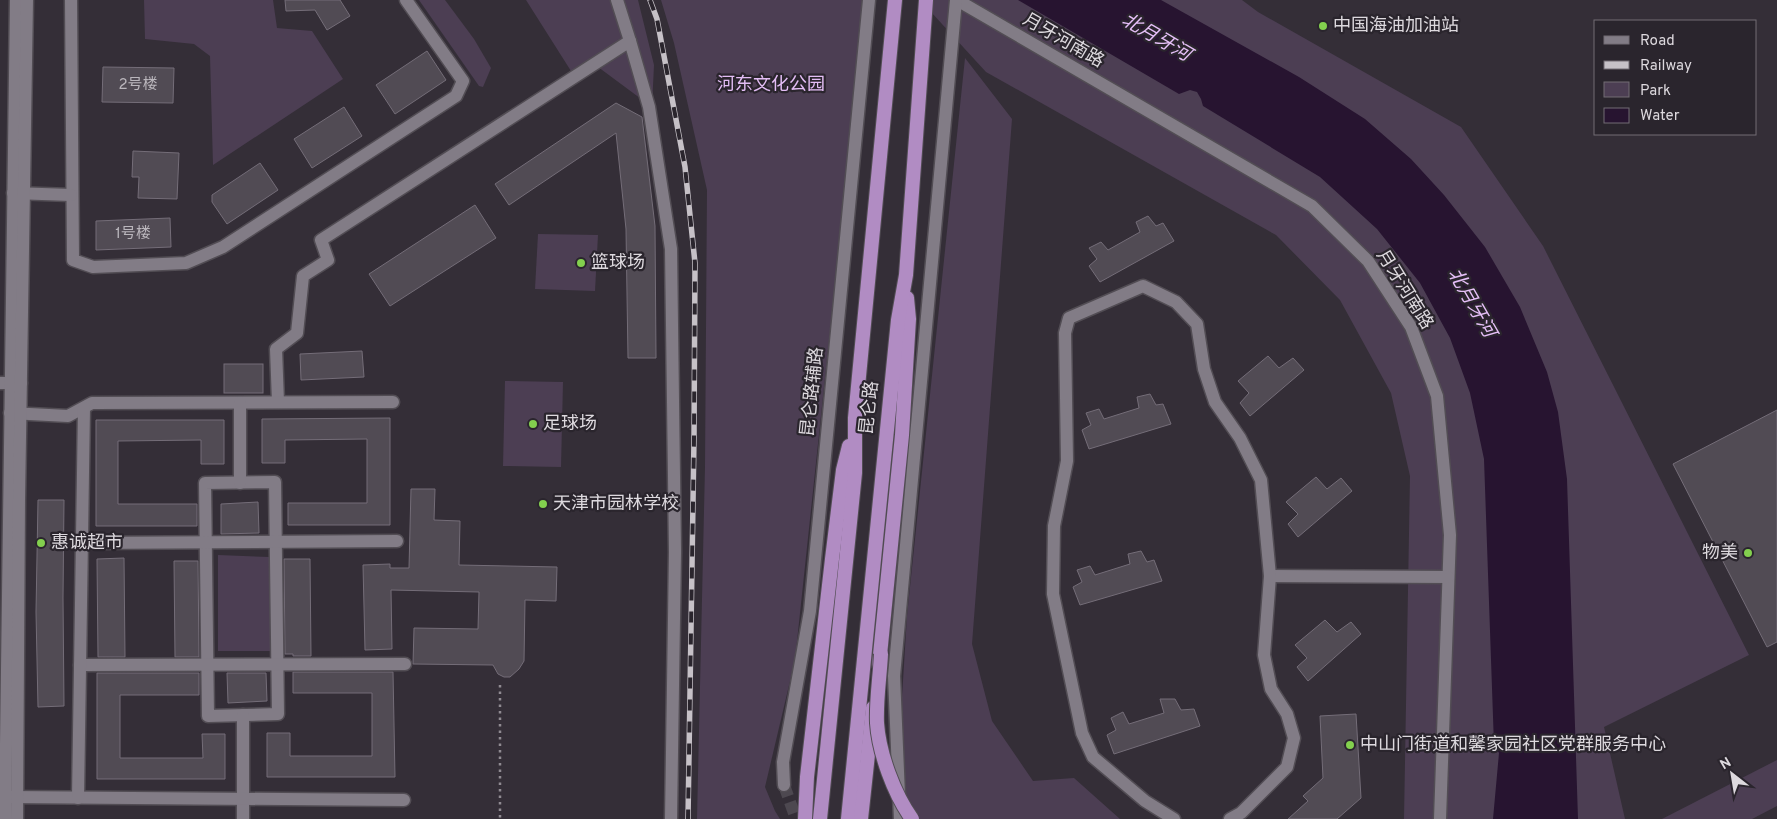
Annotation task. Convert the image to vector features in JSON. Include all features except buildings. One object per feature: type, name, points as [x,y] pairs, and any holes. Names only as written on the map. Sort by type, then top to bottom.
[{"type":"highway","name":"昆仑路","points":[[820,819],[855,473],[855,418],[895,0]]},
{"type":"highway","name":"昆仑路","points":[[848,819],[897,330],[906,274],[926,0]]},
{"type":"highway","points":[[906,274],[909,319],[902,435],[881,654],[877,722],[881,746],[893,784],[912,819]]},
{"type":"highway","points":[[799,819],[807,776],[842,480],[855,418]]},
{"type":"highway","points":[[861,819],[870,726],[881,654]]},
{"type":"highway","points":[[805,819],[807,776]]},
{"type":"street","points":[[16,0],[18,194]]},
{"type":"street","points":[[5,819],[9,792],[9,500],[15,413],[10,383],[27,0]]},
{"type":"street","points":[[71,0],[73,260],[93,268],[186,263],[223,247],[456,96],[463,81],[406,0]]},
{"type":"street","points":[[617,0],[649,107],[671,250],[675,552],[671,819]]},
{"type":"street","name":"昆仑路辅路","points":[[784,785],[783,762],[810,611],[869,0]]},
{"type":"street","points":[[900,819],[894,676],[957,0]]},
{"type":"street","name":"月牙河南路","points":[[957,0],[1312,206],[1368,261],[1411,327],[1437,396],[1450,535],[1440,819]]},
{"type":"street","points":[[278,402],[276,349],[298,333],[303,276],[328,260],[321,240],[630,41]]},
{"type":"street","points":[[18,194],[72,195]]},
{"type":"street","points":[[1174,819],[1145,801],[1093,758],[1082,733],[1053,594],[1054,526],[1067,461],[1065,333],[1069,318],[1143,286],[1176,302],[1197,324],[1204,369],[1215,402],[1240,438],[1261,480],[1270,576],[1264,655],[1271,689],[1286,714],[1294,738],[1287,767],[1242,813],[1230,819]]},
{"type":"street","points":[[15,413],[68,416],[92,403],[393,402]]},
{"type":"street","points":[[240,403],[240,482]]},
{"type":"street","points":[[78,798],[84,408]]},
{"type":"street","points":[[240,482],[275,482],[278,714],[208,716],[205,483],[240,482]]},
{"type":"street","points":[[82,543],[397,541]]},
{"type":"street","points":[[1270,576],[1448,577]]},
{"type":"street","points":[[80,665],[406,664]]},
{"type":"street","points":[[243,715],[244,819]]},
{"type":"street","points":[[9,792],[78,798],[404,800]]},
{"type":"street","points":[[9,792],[16,819]]},
{"type":"path","points":[[500,685],[500,819]]},
{"type":"green space","points":[[144,0],[273,0],[277,28],[312,31],[343,79],[213,165],[210,56],[194,44],[145,39]]},
{"type":"green space","points":[[419,0],[445,0],[474,39],[491,68],[483,87],[479,86]]},
{"type":"green space","points":[[526,0],[638,0],[654,65],[652,107],[590,61],[571,71]]},
{"type":"green space","name":"河东文化公园","points":[[661,0],[864,0],[865,2],[795,660],[765,787],[780,819],[697,819],[705,467],[707,190],[674,43]]},
{"type":"green space","points":[[920,0],[1242,0],[1258,12],[1461,127],[1543,246],[1749,655],[1604,727],[1625,819],[1404,819],[1410,476],[1391,393],[1340,300],[1276,235],[986,72]]},
{"type":"green space","points":[[965,58],[1012,119],[972,644],[992,721],[1033,781],[1074,778],[1120,819],[905,819],[902,697],[907,616]]},
{"type":"green space","points":[[538,234],[598,235],[595,291],[535,289]]},
{"type":"green space","name":"足球场","points":[[505,381],[563,382],[561,467],[503,466]]},
{"type":"green space","points":[[218,555],[270,557],[272,651],[218,651]]},
{"type":"green space","points":[[1777,760],[1777,806],[1752,819],[1662,819]]},
{"type":"water","name":"北月牙河","points":[[1018,0],[1161,0],[1299,77],[1365,119],[1411,159],[1444,195],[1485,247],[1520,307],[1547,372],[1558,412],[1567,479],[1578,819],[1493,819],[1499,753],[1494,745],[1484,459],[1470,393],[1450,338],[1420,283],[1377,229],[1320,177],[1203,106],[1197,92],[1190,90],[1179,94]]},
{"type":"tunnel","points":[[784,785],[796,819]]},
{"type":"railway","points":[[650,0],[657,19],[685,167],[695,263],[688,819]]},
{"type":"place","name":"中国海油加油站","points":[[1323,26]]},
{"type":"place","name":"篮球场","points":[[581,263]]},
{"type":"place","name":"足球场","points":[[533,424]]},
{"type":"place","name":"天津市园林学校","points":[[543,504]]},
{"type":"place","name":"惠诚超市","points":[[41,543]]},
{"type":"place","name":"物美","points":[[1748,553]]},
{"type":"place","name":"中山门街道和馨家园社区党群服务中心","points":[[1350,745]]}]
